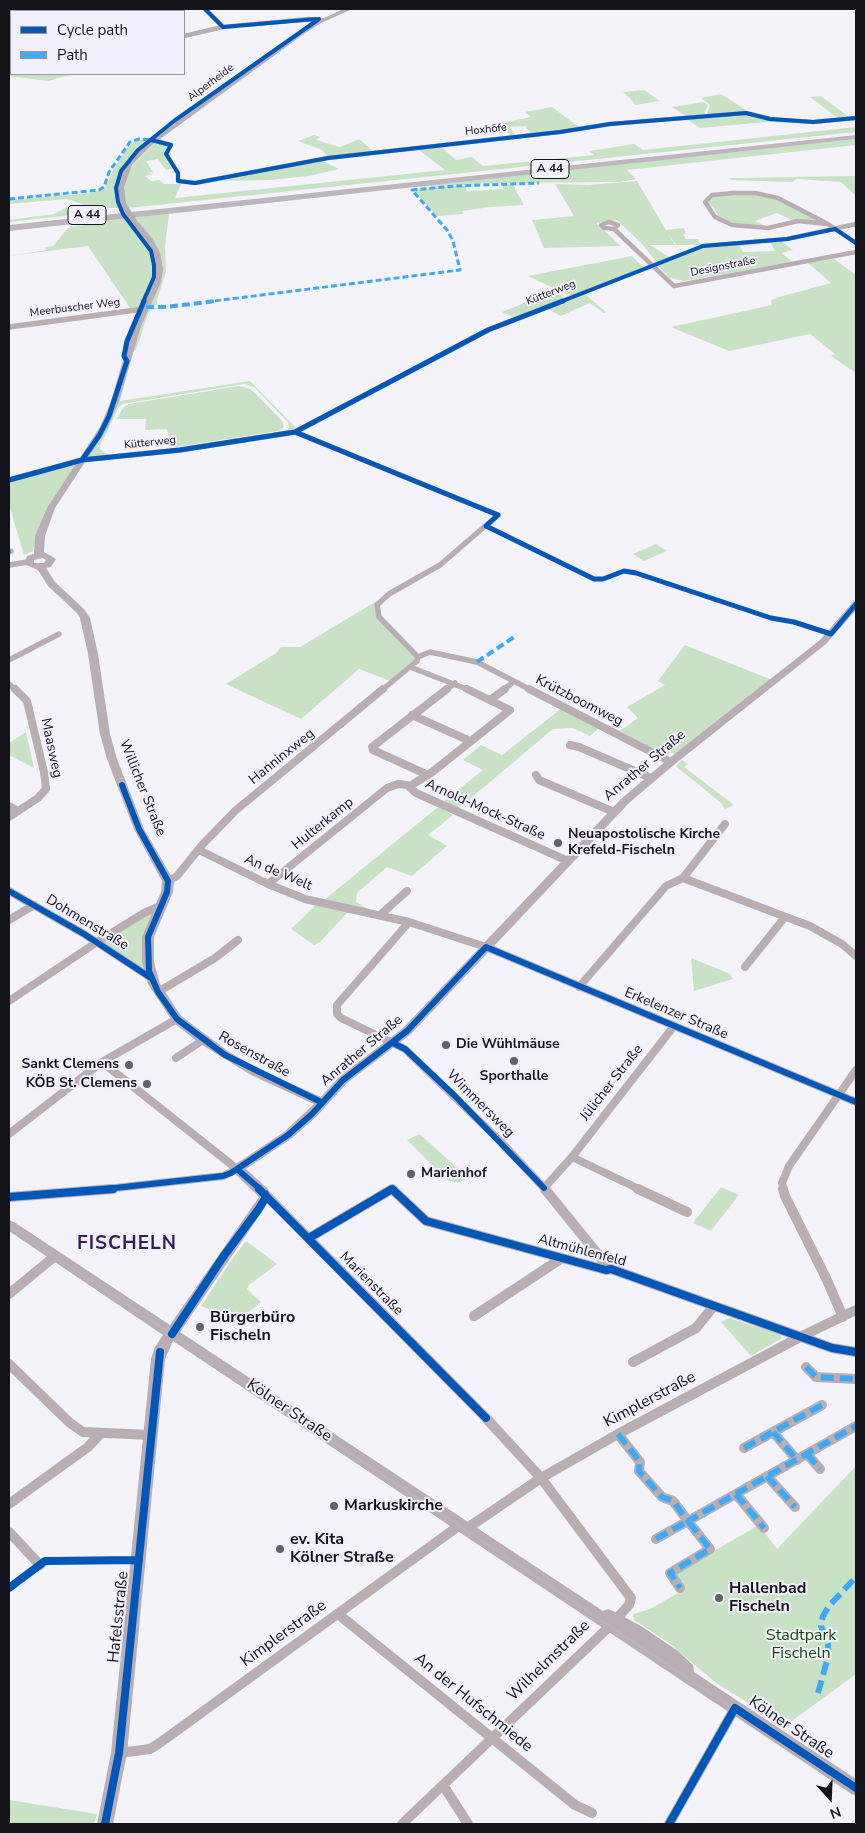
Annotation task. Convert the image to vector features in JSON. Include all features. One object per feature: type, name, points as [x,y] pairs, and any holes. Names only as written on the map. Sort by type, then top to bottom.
[{"type":"highway","name":"A 44","points":[[9,226],[856,136]]},
{"type":"street","points":[[205,9],[223,28]]},
{"type":"street","name":"Alperheide","points":[[144,309],[157,282],[158,263],[153,247],[122,203],[120,187],[124,173],[140,153],[154,140],[241,75],[322,20],[349,9]]},
{"type":"street","points":[[185,36],[223,28],[309,19],[322,20]]},
{"type":"street","name":"Hoxhöfe","points":[[154,140],[171,145],[166,154],[178,173],[178,181],[195,183],[328,158],[637,122],[746,113],[765,118],[813,122],[856,118]]},
{"type":"street","points":[[828,224],[798,221],[765,228],[732,225],[715,217],[705,202],[712,195],[755,193],[770,195],[784,200],[828,224],[856,248]]},
{"type":"street","name":"Kütterweg","points":[[9,480],[82,460],[180,450],[295,432],[488,330],[652,264],[703,246],[787,239],[856,224]]},
{"type":"street","name":"Designstraße","points":[[614,229],[674,286],[856,248]]},
{"type":"street","points":[[39,555],[40,536],[47,516],[82,460],[100,436],[109,416],[133,337],[144,309]]},
{"type":"street","name":"Meerbuscher Weg","points":[[9,327],[144,309]]},
{"type":"street","points":[[295,432],[498,516],[440,565],[389,594],[377,605],[376,609],[379,616],[418,657]]},
{"type":"street","points":[[9,565],[28,562],[30,558],[39,555],[47,556],[51,559],[48,565],[41,567],[32,566],[28,562]]},
{"type":"street","name":"Willicher Straße","points":[[41,567],[51,584],[81,611],[85,618],[93,654],[105,734],[112,759],[140,829],[168,881]]},
{"type":"street","name":"Anrather Straße","points":[[9,1197],[122,1188],[223,1176],[237,1169],[288,1134],[312,1114],[343,1080],[393,1043],[418,1020],[614,812],[651,778],[823,642],[856,604]]},
{"type":"street","points":[[9,660],[59,634]]},
{"type":"street","name":"Krützboomweg","points":[[418,657],[434,652],[477,662],[671,762]]},
{"type":"street","name":"Hanninxweg","points":[[168,881],[177,876],[235,812],[410,667],[417,661],[418,657]]},
{"type":"street","points":[[410,667],[455,684],[510,710],[428,775],[410,786]]},
{"type":"street","points":[[428,775],[372,749],[373,746],[412,715],[455,684]]},
{"type":"street","points":[[490,700],[511,684]]},
{"type":"street","name":"Maasweg","points":[[9,685],[23,696],[27,702],[46,783],[46,789],[38,798],[9,817]]},
{"type":"street","points":[[412,715],[470,741]]},
{"type":"street","points":[[570,745],[580,747],[651,778]]},
{"type":"street","points":[[536,775],[539,780],[614,812]]},
{"type":"street","name":"Arnold-Mock-Straße","points":[[395,784],[401,783],[410,786],[416,793],[568,861]]},
{"type":"street","name":"Hulterkamp","points":[[268,884],[395,784]]},
{"type":"street","points":[[9,806],[18,811]]},
{"type":"street","points":[[579,987],[666,886],[683,878],[724,824]]},
{"type":"street","name":"An de Welt","points":[[199,850],[268,884],[305,899],[409,922],[486,947]]},
{"type":"street","points":[[683,878],[822,932],[842,944],[856,956]]},
{"type":"street","points":[[150,974],[148,937],[167,892],[168,881]]},
{"type":"street","name":"Dohmenstraße","points":[[9,891],[98,942],[139,972],[150,974]]},
{"type":"street","points":[[380,915],[407,891]]},
{"type":"street","points":[[9,920],[34,905]]},
{"type":"street","points":[[9,1001],[144,913],[160,906]]},
{"type":"street","points":[[745,967],[785,917]]},
{"type":"street","name":"Wimmersweg","points":[[409,922],[337,1005],[337,1014],[341,1018],[405,1049],[454,1094],[544,1188],[606,1266]]},
{"type":"street","points":[[158,992],[215,958],[238,940]]},
{"type":"street","name":"Erkelenzer Straße","points":[[486,947],[856,1102]]},
{"type":"street","name":"Rosenstraße","points":[[150,974],[158,992],[177,1019],[203,1040],[224,1055],[255,1072],[321,1102]]},
{"type":"street","points":[[9,1134],[102,1062],[177,1019]]},
{"type":"street","name":"Jülicher Straße","points":[[544,1188],[572,1157],[674,1026]]},
{"type":"street","points":[[176,1058],[203,1040]]},
{"type":"street","name":"Marienstraße","points":[[102,1062],[237,1169],[265,1194],[486,1418],[542,1478],[628,1593],[631,1602],[613,1623]]},
{"type":"street","points":[[843,1317],[785,1196],[782,1183],[789,1166],[840,1096],[856,1070]]},
{"type":"street","points":[[572,1157],[687,1212]]},
{"type":"street","name":"Altmühlenfeld","points":[[308,1238],[392,1188],[426,1221],[562,1258],[606,1266],[713,1308],[832,1348],[856,1352]]},
{"type":"street","name":"Hafelsstraße","points":[[105,1824],[119,1753],[158,1359],[162,1347],[223,1257],[258,1210],[266,1197],[265,1194]]},
{"type":"street","name":"Kölner Straße","points":[[9,1225],[570,1598],[613,1623],[735,1708],[856,1788]]},
{"type":"street","points":[[9,1294],[55,1256]]},
{"type":"street","name":"Altmühlenfeld","points":[[474,1316],[562,1258]]},
{"type":"street","points":[[633,1362],[696,1328],[713,1308]]},
{"type":"street","name":"Kimplerstraße","points":[[119,1753],[150,1749],[161,1742],[338,1614],[463,1527],[542,1478],[618,1434],[800,1336],[856,1310]]},
{"type":"street","points":[[9,1364],[70,1423],[83,1432],[151,1435]]},
{"type":"street","points":[[806,1367],[816,1377],[856,1379]]},
{"type":"street","points":[[744,1448],[822,1405]]},
{"type":"street","points":[[656,1539],[856,1426]]},
{"type":"street","points":[[773,1432],[797,1460]]},
{"type":"street","points":[[9,1504],[88,1446],[100,1434]]},
{"type":"street","points":[[618,1434],[640,1462],[639,1471],[662,1497],[673,1502],[710,1549],[670,1573],[680,1588]]},
{"type":"street","points":[[807,1454],[820,1469]]},
{"type":"street","points":[[768,1476],[795,1507]]},
{"type":"street","points":[[736,1494],[764,1528]]},
{"type":"street","points":[[9,1532],[40,1565]]},
{"type":"street","name":"An der Hufschmiede","points":[[338,1614],[575,1805],[592,1813]]},
{"type":"street","name":"Wilhelmstraße","points":[[402,1824],[613,1623]]},
{"type":"street","points":[[669,1824],[735,1708]]},
{"type":"street","points":[[443,1785],[468,1824]]},
{"type":"green space","points":[[9,9],[158,10],[10,10],[9,17]]},
{"type":"green space","points":[[9,50],[10,75],[70,75],[48,81],[9,76]]},
{"type":"green space","points":[[644,90],[660,101],[635,105],[623,92]]},
{"type":"green space","points":[[721,94],[749,112],[709,115],[707,113],[710,105],[701,98]]},
{"type":"green space","points":[[821,96],[850,118],[839,119],[810,97]]},
{"type":"green space","points":[[704,102],[708,105],[704,114],[686,116],[672,107]]},
{"type":"green space","points":[[552,107],[579,127],[531,134],[525,126],[510,127],[516,136],[513,136],[493,125],[531,117],[525,112]]},
{"type":"green space","points":[[747,113],[760,119],[800,123],[767,122],[700,128],[685,118]]},
{"type":"green space","points":[[856,127],[856,132],[128,208],[124,200],[126,175],[133,165],[154,144],[159,143],[168,146],[164,151],[165,158],[172,169],[166,170],[158,159],[146,161],[153,172],[148,173],[153,174],[145,176],[151,181],[159,180],[164,184],[181,184],[175,198],[445,170],[416,148],[440,146],[456,160],[472,157],[483,166],[594,155],[589,151],[634,144],[643,150]]},
{"type":"green space","points":[[314,135],[320,137],[316,140],[340,147],[359,139],[374,152],[328,157],[322,150],[298,141]]},
{"type":"green space","points":[[856,139],[856,145],[627,170],[636,179],[620,182],[495,183],[401,188],[169,214],[165,246],[166,271],[157,305],[130,308],[88,246],[9,256],[47,250],[44,248],[53,246],[69,227],[100,223],[88,224],[96,221],[350,192]]},
{"type":"green space","points":[[147,140],[148,144],[125,167],[122,208],[94,208],[67,199],[9,204],[9,200],[91,193],[101,190],[106,186],[113,170],[128,147],[133,142]]},
{"type":"green space","points":[[321,160],[339,169],[309,176],[269,180],[221,181]]},
{"type":"green space","points":[[856,176],[856,196],[841,182],[797,179],[792,182],[731,180],[730,178]]},
{"type":"green space","points":[[637,181],[666,230],[684,228],[686,234],[683,234],[686,239],[698,239],[701,245],[676,245],[667,232],[675,245],[650,245],[669,257],[656,262],[643,245],[617,220],[596,223],[621,246],[544,248],[532,220],[574,216],[555,184],[588,185]]},
{"type":"green space","points":[[503,185],[513,185],[524,205],[490,207],[462,211],[463,214],[437,216],[414,192],[419,189],[458,186],[466,186],[466,191],[503,189]]},
{"type":"green space","points":[[734,194],[770,196],[823,222],[792,220],[777,213],[755,221],[768,227],[730,224],[715,215],[718,215],[713,207],[709,207],[707,202],[714,196]]},
{"type":"green space","points":[[76,205],[109,211],[9,222],[9,220],[54,214],[69,206]]},
{"type":"green space","points":[[781,241],[793,250],[782,253],[792,262],[684,281],[670,278],[657,264],[696,249],[760,242],[761,244],[740,246],[743,252],[775,251],[771,243],[764,244],[763,242]]},
{"type":"green space","points":[[632,256],[643,267],[570,296],[528,276]]},
{"type":"green space","points":[[834,259],[856,275],[856,373],[831,356],[835,354],[810,334],[729,351],[671,327],[772,305],[771,300],[779,297],[831,283],[808,263]]},
{"type":"green space","points":[[554,291],[564,298],[514,318],[502,312]]},
{"type":"green space","points":[[585,294],[606,312],[604,313],[590,303],[561,316],[546,308]]},
{"type":"green space","points":[[162,308],[151,310],[148,314],[136,350],[133,351],[120,401],[250,381],[298,430],[179,450],[88,458],[111,415],[132,346],[146,310]],"holes":[[[244,384],[254,387],[287,421],[288,430],[179,449],[115,455],[105,453],[99,448],[122,404]]]},
{"type":"green space","points":[[239,386],[254,392],[283,422],[284,428],[278,431],[175,447],[173,440],[170,440],[167,429],[145,430],[146,419],[117,419],[122,409],[129,404]]},
{"type":"green space","points":[[76,464],[35,542],[33,551],[24,555],[9,505],[9,480]]},
{"type":"green space","points":[[656,544],[667,551],[644,561],[633,554]]},
{"type":"green space","points":[[380,599],[374,605],[377,617],[416,658],[390,681],[359,669],[301,719],[226,684],[276,653],[281,647],[300,647]]},
{"type":"green space","points":[[685,645],[772,680],[676,755],[671,752],[667,756],[620,731],[638,718],[627,707],[665,685],[658,681]]},
{"type":"green space","points":[[562,708],[600,727],[590,736],[572,728],[553,729],[459,808],[444,801],[483,770],[463,760],[481,745],[502,755]]},
{"type":"green space","points":[[26,732],[34,768],[9,755],[9,743]]},
{"type":"green space","points":[[682,760],[688,764],[684,767],[734,805],[725,809],[721,803],[676,766]]},
{"type":"green space","points":[[438,807],[453,815],[428,835],[447,846],[412,876],[387,867],[357,893],[356,902],[372,911],[324,900]]},
{"type":"green space","points":[[316,905],[348,912],[320,942],[314,945],[291,929]]},
{"type":"green space","points":[[150,913],[152,915],[144,967],[142,968],[102,942]]},
{"type":"green space","points":[[691,958],[730,974],[733,979],[694,991]]},
{"type":"green space","points":[[420,1134],[468,1178],[458,1183],[447,1180],[407,1140]]},
{"type":"green space","points":[[721,1187],[739,1195],[711,1231],[693,1223]]},
{"type":"green space","points":[[246,1241],[277,1264],[249,1285],[247,1289],[261,1302],[239,1320],[201,1306]]},
{"type":"green space","points":[[729,1318],[779,1334],[782,1338],[751,1356],[721,1322]]},
{"type":"green space","name":"Stadtpark Fischeln","points":[[856,1466],[856,1674],[785,1726],[716,1683],[669,1643],[634,1620],[633,1614],[650,1609],[683,1590],[674,1574],[759,1525],[777,1549]]},
{"type":"green space","points":[[9,1800],[97,1814],[94,1824],[9,1824]]},
{"type":"tram line","points":[[9,1226],[856,1790]]},
{"type":"marked path","points":[[9,199],[99,190],[104,187],[109,172],[130,142],[139,139],[152,140]]},
{"type":"marked path","points":[[146,307],[166,307],[460,270],[453,241],[447,230],[412,190],[455,186],[539,183]]},
{"type":"marked path","points":[[477,662],[517,635]]},
{"type":"marked path","points":[[806,1367],[816,1377],[856,1379]]},
{"type":"marked path","points":[[744,1448],[822,1405]]},
{"type":"marked path","points":[[618,1434],[640,1462],[639,1471],[662,1497],[673,1501],[688,1521],[856,1426]]},
{"type":"marked path","points":[[773,1432],[797,1460]]},
{"type":"marked path","points":[[807,1454],[820,1469]]},
{"type":"marked path","points":[[767,1476],[795,1507]]},
{"type":"marked path","points":[[736,1494],[764,1528]]},
{"type":"marked path","points":[[656,1539],[688,1521],[710,1549],[670,1573],[680,1588]]},
{"type":"marked path","points":[[818,1693],[828,1657],[828,1644],[821,1626],[823,1616],[829,1606],[856,1577]]},
{"type":"cycle path","points":[[205,9],[223,27],[316,19]]},
{"type":"cycle path","points":[[82,460],[99,436],[109,416],[127,361],[124,356],[127,341],[154,277],[151,251],[123,214],[118,202],[116,188],[121,171],[138,150],[174,121],[319,19]]},
{"type":"cycle path","points":[[151,140],[171,145],[166,154],[178,173],[178,181],[195,183],[328,158],[560,132],[610,124],[746,113],[770,119],[813,122],[856,118]]},
{"type":"cycle path","points":[[9,480],[82,460],[180,450],[295,432],[488,330],[703,246],[787,239],[835,229],[856,243]]},
{"type":"cycle path","points":[[295,432],[498,515],[486,526],[594,579],[603,579],[624,571],[636,573],[771,618],[794,622],[831,634],[856,604]]},
{"type":"cycle path","points":[[122,785],[139,829],[168,881],[167,892],[148,937],[149,971],[158,992],[177,1019],[225,1055],[321,1102]]},
{"type":"cycle path","points":[[9,891],[84,934],[151,978]]},
{"type":"cycle path","points":[[9,1197],[121,1188],[223,1176],[231,1173],[288,1135],[312,1114],[343,1080],[407,1031],[486,947],[856,1102]]},
{"type":"cycle path","points":[[393,1043],[405,1049],[454,1095],[544,1188]]},
{"type":"cycle path","points":[[237,1169],[262,1191],[486,1418]]},
{"type":"cycle path","points":[[309,1238],[392,1189],[426,1221],[606,1270],[611,1269],[832,1348],[856,1352]]},
{"type":"cycle path","points":[[172,1334],[223,1257],[258,1210],[266,1197],[265,1194]]},
{"type":"cycle path","points":[[105,1824],[119,1753],[160,1352]]},
{"type":"cycle path","points":[[9,1588],[45,1561],[139,1560]]},
{"type":"cycle path","points":[[669,1824],[735,1708],[856,1788]]},
{"type":"place","name":"Neuapostolische Kirche Krefeld-Fischeln","points":[[558,843]]},
{"type":"place","name":"Die Wühlmäuse","points":[[446,1045]]},
{"type":"place","name":"Sporthalle","points":[[514,1061]]},
{"type":"place","name":"Sankt Clemens","points":[[129,1065]]},
{"type":"place","name":"KÖB St. Clemens","points":[[147,1084]]},
{"type":"place","name":"Marienhof","points":[[411,1174]]},
{"type":"place","name":"Bürgerbüro Fischeln","points":[[200,1327]]},
{"type":"place","name":"Markuskirche","points":[[334,1506]]},
{"type":"place","name":"ev. Kita Kölner Straße","points":[[280,1549]]},
{"type":"place","name":"Hallenbad Fischeln","points":[[719,1598]]},
{"type":"district","name":"FISCHELN","points":[[127,1244]]}]
